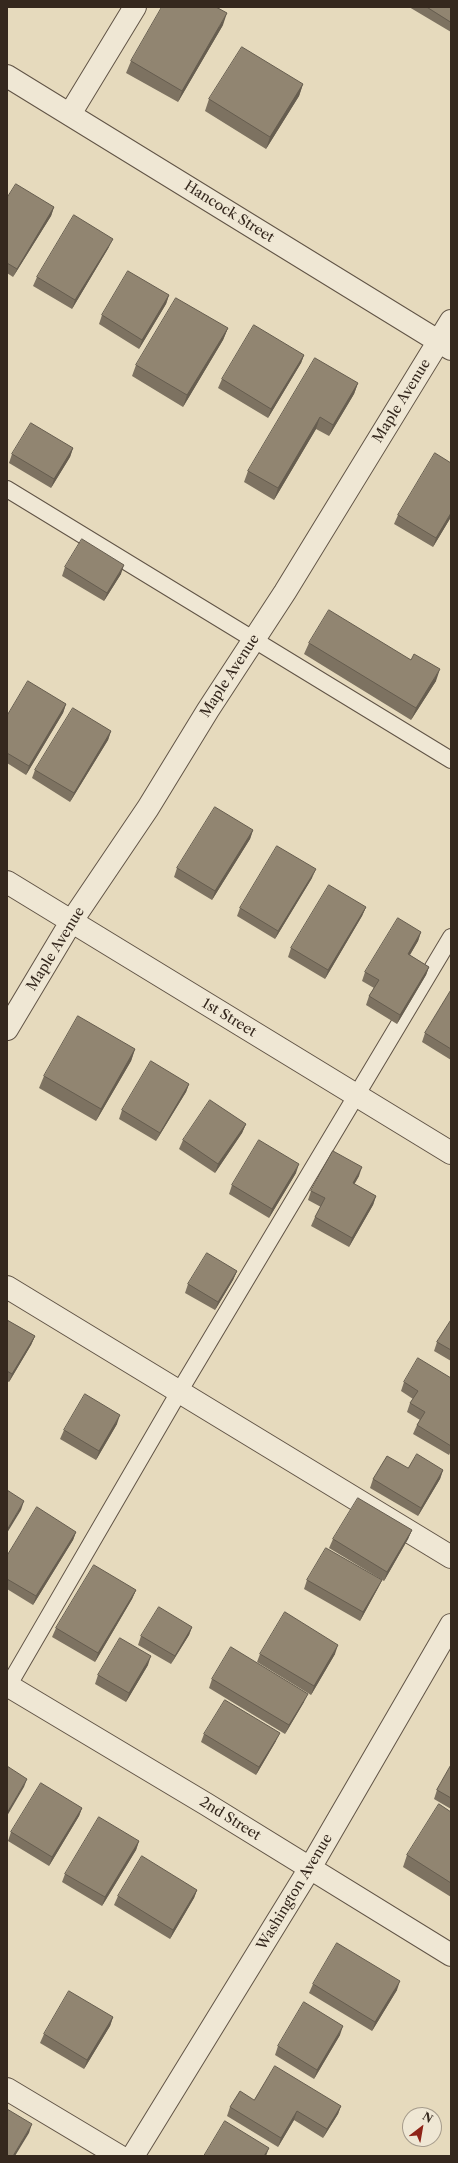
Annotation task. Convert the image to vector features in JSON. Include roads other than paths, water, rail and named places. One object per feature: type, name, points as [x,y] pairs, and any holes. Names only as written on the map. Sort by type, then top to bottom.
[{"type":"street","points":[[70,114],[135,7]]},
{"type":"street","name":"Hancock Street","points":[[7,76],[445,346]]},
{"type":"street","name":"Maple Avenue","points":[[7,1029],[72,922],[148,808],[254,639],[445,346],[451,321]]},
{"type":"street","name":"1st Street","points":[[7,882],[451,1153]]},
{"type":"street","points":[[7,1287],[451,1557]]},
{"type":"street","name":"Washington Avenue","points":[[132,2156],[310,1868],[451,1625]]},
{"type":"street","name":"2nd Street","points":[[8,1686],[206,1804],[451,1956]]},
{"type":"street","points":[[7,2089],[119,2156]]},
{"type":"lane","points":[[7,489],[451,760]]},
{"type":"lane","points":[[8,1686],[179,1392],[451,937]]}]
